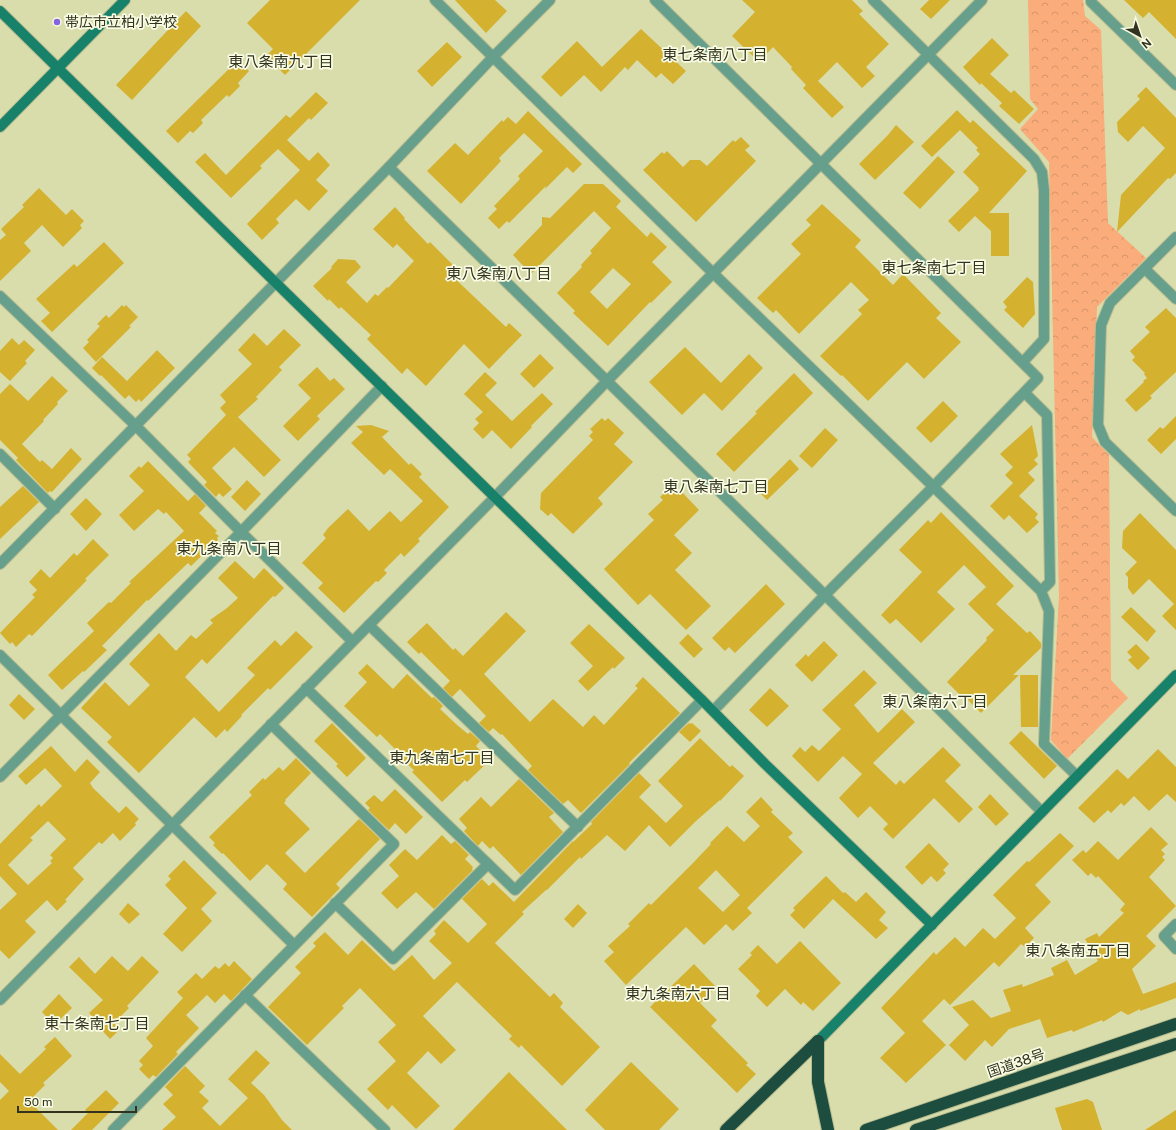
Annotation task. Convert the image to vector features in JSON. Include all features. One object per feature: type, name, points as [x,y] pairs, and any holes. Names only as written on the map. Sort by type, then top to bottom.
[{"type":"highway","name":"国道38号","points":[[866,1130],[1176,1024]]},
{"type":"highway","points":[[726,1130],[818,1041]]},
{"type":"highway","points":[[818,1041],[818,1082],[828,1130]]},
{"type":"highway","points":[[916,1130],[1176,1044]]},
{"type":"street","points":[[0,127],[125,0]]},
{"type":"street","points":[[435,0],[1041,591],[1049,611],[1044,744],[1077,776]]},
{"type":"street","points":[[0,564],[276,283],[493,57],[550,0]]},
{"type":"street","points":[[655,0],[1038,378],[934,487],[825,595],[713,711]]},
{"type":"street","points":[[873,0],[1034,159],[1042,172],[1044,190],[1044,339],[1022,362]]},
{"type":"street","points":[[0,1000],[982,0]]},
{"type":"street","points":[[1091,0],[1091,2],[1176,85]]},
{"type":"street","points":[[0,11],[702,700],[770,769],[932,925]]},
{"type":"street","points":[[389,167],[825,595],[1042,812]]},
{"type":"street","points":[[1176,237],[1110,304],[1101,325],[1098,425],[1105,442],[1176,511]]},
{"type":"street","points":[[1145,269],[1176,299]]},
{"type":"street","points":[[0,296],[136,426],[352,641]]},
{"type":"street","points":[[0,777],[382,386]]},
{"type":"street","points":[[1025,393],[1047,415],[1050,582],[1041,591]]},
{"type":"street","points":[[0,454],[55,509]]},
{"type":"street","points":[[369,624],[578,827]]},
{"type":"street","points":[[0,655],[294,945]]},
{"type":"street","points":[[818,1041],[1176,675]]},
{"type":"street","points":[[306,688],[516,890],[702,700]]},
{"type":"street","points":[[113,1130],[394,844],[271,724]]},
{"type":"street","points":[[336,903],[393,959],[488,864]]},
{"type":"street","points":[[1176,924],[1164,936],[1176,949]]},
{"type":"street","points":[[245,995],[385,1130]]},
{"type":"green space","points":[[1028,0],[1083,0],[1085,16],[1101,30],[1108,223],[1146,258],[1097,307],[1092,437],[1109,455],[1111,680],[1128,698],[1067,759],[1051,740],[1059,596],[1049,162],[1020,129],[1038,109],[1030,99]]},
{"type":"building","points":[[270,0],[360,0],[285,75],[266,56],[273,49],[247,23]]},
{"type":"building","points":[[455,0],[495,0],[507,11],[486,33]]},
{"type":"building","points":[[742,0],[852,0],[863,11],[859,14],[889,44],[866,67],[875,76],[862,88],[837,62],[818,81],[844,107],[832,118],[803,88],[806,85],[791,69],[792,67],[773,47],[759,62],[732,36],[755,12]]},
{"type":"building","points":[[929,0],[950,0],[931,19],[920,9]]},
{"type":"building","points":[[1124,0],[1176,0],[1176,39],[1149,12],[1143,18]]},
{"type":"building","points":[[186,11],[201,26],[132,100],[116,85]]},
{"type":"building","points":[[641,29],[686,71],[673,84],[661,73],[656,78],[637,60],[628,70],[625,67],[601,92],[584,75],[561,97],[541,77],[577,41],[602,67]]},
{"type":"building","points":[[992,38],[1009,55],[990,74],[1011,93],[1014,90],[1034,109],[1019,124],[999,106],[1002,103],[981,83],[980,85],[963,67]]},
{"type":"building","points":[[447,42],[462,57],[432,87],[417,71]]},
{"type":"building","points":[[238,60],[249,71],[238,83],[240,86],[229,97],[227,95],[201,120],[203,123],[193,133],[190,131],[178,143],[166,131]]},
{"type":"building","points":[[1146,87],[1176,118],[1176,173],[1170,179],[1168,178],[1117,232],[1121,195],[1165,148],[1143,126],[1128,142],[1118,132],[1117,122],[1140,99],[1137,96]]},
{"type":"building","points":[[316,92],[328,103],[311,120],[309,118],[287,140],[309,161],[318,152],[330,165],[316,180],[328,191],[309,211],[296,199],[276,219],[279,223],[262,240],[247,224],[300,170],[278,149],[260,166],[262,168],[231,198],[195,162],[205,153],[226,175],[286,115],[290,118]]},
{"type":"building","points":[[957,110],[970,123],[973,120],[1027,171],[989,213],[1009,213],[1009,256],[991,256],[991,231],[975,216],[959,232],[948,221],[979,190],[979,188],[963,172],[980,154],[976,150],[978,148],[960,130],[932,157],[921,146]]},
{"type":"building","points":[[528,111],[582,164],[573,173],[567,167],[509,223],[507,221],[499,229],[488,218],[497,209],[494,206],[520,179],[518,176],[543,151],[524,133],[499,158],[501,161],[461,204],[427,171],[455,143],[468,155],[502,120],[503,122],[508,117],[516,124]]},
{"type":"building","points":[[896,125],[914,142],[875,180],[859,164]]},
{"type":"building","points":[[741,137],[750,146],[745,150],[756,161],[696,222],[643,170],[662,152],[664,154],[667,151],[683,167],[690,160],[700,160],[707,166],[733,140],[735,142]]},
{"type":"building","points":[[938,156],[955,172],[920,209],[903,193]]},
{"type":"building","points":[[584,184],[603,184],[621,201],[616,207],[647,237],[651,232],[667,247],[652,262],[672,282],[651,303],[650,302],[608,346],[573,313],[575,311],[557,293],[582,267],[581,265],[592,253],[590,251],[611,228],[594,211],[531,274],[513,255],[542,225],[542,217],[550,218]],"holes":[[[613,268],[631,284],[607,309],[590,292]]]},
{"type":"building","points":[[39,188],[66,215],[72,209],[84,221],[80,225],[82,228],[63,247],[42,225],[24,243],[31,251],[0,281],[0,240],[6,235],[1,229],[24,207],[22,205]]},
{"type":"building","points":[[822,204],[861,240],[855,247],[893,285],[903,274],[941,313],[936,318],[961,342],[924,379],[907,362],[868,401],[820,356],[862,314],[858,310],[869,300],[851,282],[799,334],[776,310],[773,313],[757,298],[801,254],[791,244],[811,225],[806,220]]},
{"type":"building","points":[[395,207],[405,218],[404,219],[428,244],[430,242],[455,267],[449,273],[506,327],[509,323],[522,335],[489,369],[464,344],[426,386],[407,368],[402,374],[367,339],[371,335],[341,307],[339,309],[329,299],[328,301],[313,286],[332,268],[331,267],[338,259],[355,260],[361,267],[346,282],[367,303],[375,294],[378,296],[387,287],[388,288],[414,261],[397,244],[393,248],[373,229]]},
{"type":"building","points":[[104,242],[124,263],[52,332],[41,321],[50,313],[36,299],[74,264],[77,267]]},
{"type":"building","points":[[1027,277],[1033,282],[1035,314],[1023,328],[1004,310],[1007,307],[1003,302]]},
{"type":"building","points":[[122,305],[124,307],[126,305],[138,317],[129,326],[131,327],[96,362],[83,348],[89,342],[87,340],[100,326],[97,324],[106,315],[109,318]]},
{"type":"building","points":[[1166,308],[1176,318],[1176,372],[1150,396],[1152,398],[1136,412],[1125,400],[1147,378],[1144,374],[1145,373],[1132,360],[1135,357],[1130,351],[1150,332],[1145,327]]},
{"type":"building","points":[[284,329],[301,345],[279,367],[282,370],[256,397],[258,399],[238,417],[281,460],[264,477],[234,447],[212,468],[232,489],[223,497],[219,493],[216,497],[204,485],[207,482],[188,462],[191,459],[187,455],[226,415],[220,408],[226,402],[220,395],[252,364],[238,350],[254,333],[267,346]]},
{"type":"building","points":[[12,338],[19,345],[24,340],[35,350],[25,361],[27,363],[10,381],[0,372],[0,351]]},
{"type":"building","points":[[685,347],[721,383],[749,354],[763,368],[722,411],[704,393],[682,415],[649,382]]},
{"type":"building","points":[[157,350],[175,368],[141,402],[139,399],[136,402],[129,395],[125,399],[92,368],[102,357],[127,381]]},
{"type":"building","points":[[540,354],[554,368],[534,388],[520,374]]},
{"type":"building","points":[[317,367],[330,381],[334,378],[345,389],[317,416],[320,419],[298,441],[283,426],[311,398],[298,385]]},
{"type":"building","points":[[485,372],[497,383],[485,395],[512,421],[542,393],[553,404],[511,449],[492,430],[483,439],[473,429],[479,423],[475,419],[483,412],[464,394]]},
{"type":"building","points":[[794,373],[813,393],[734,472],[716,454]]},
{"type":"building","points":[[52,376],[68,391],[57,402],[58,404],[43,420],[44,421],[22,444],[40,462],[42,460],[52,469],[71,448],[82,459],[52,492],[50,491],[48,493],[16,460],[18,458],[0,440],[0,394],[10,384],[28,401]]},
{"type":"building","points":[[943,401],[958,416],[931,443],[916,428]]},
{"type":"building","points":[[1176,416],[1176,439],[1161,454],[1147,440],[1160,427],[1163,429]]},
{"type":"building","points":[[602,418],[605,421],[608,418],[624,433],[614,444],[633,462],[598,498],[603,504],[573,534],[551,513],[548,516],[540,509],[541,493],[593,440],[589,436],[593,432],[590,429]]},
{"type":"building","points":[[371,425],[389,431],[382,437],[409,465],[411,463],[422,474],[419,477],[449,507],[418,539],[420,541],[404,557],[401,553],[384,570],[387,573],[378,582],[376,581],[344,613],[318,588],[323,583],[302,563],[326,538],[323,535],[328,528],[348,509],[369,531],[390,511],[401,522],[423,501],[390,469],[384,475],[351,443],[363,432],[356,426]]},
{"type":"building","points":[[1032,425],[1038,456],[1034,460],[1038,464],[1028,473],[1035,480],[1019,496],[1038,514],[1035,518],[1039,522],[1027,533],[1009,515],[1004,520],[990,506],[1013,483],[1005,475],[1013,467],[1000,454]]},
{"type":"building","points":[[825,428],[838,440],[812,468],[799,456]]},
{"type":"building","points":[[790,459],[799,469],[767,500],[758,491]]},
{"type":"building","points":[[148,461],[188,501],[195,494],[206,506],[199,513],[217,531],[215,533],[219,536],[217,538],[218,540],[191,566],[188,563],[148,601],[147,600],[102,646],[107,650],[62,690],[48,675],[94,631],[87,623],[109,602],[111,603],[131,583],[129,582],[184,531],[166,512],[164,514],[158,509],[134,531],[119,515],[144,491],[129,476],[139,466],[141,468]]},
{"type":"building","points":[[247,480],[261,494],[245,511],[231,497]]},
{"type":"building","points":[[23,486],[39,502],[0,539],[0,507]]},
{"type":"building","points":[[671,487],[677,493],[680,490],[699,510],[674,535],[692,553],[675,570],[711,606],[686,630],[650,594],[638,605],[604,569],[654,520],[648,514],[663,500],[660,497]]},
{"type":"building","points":[[86,498],[102,514],[86,531],[70,514]]},
{"type":"building","points":[[941,512],[1014,586],[996,604],[1027,633],[1030,631],[1041,643],[1041,648],[1013,675],[1019,675],[981,713],[947,682],[987,640],[986,638],[994,630],[968,604],[986,587],[964,565],[937,592],[955,609],[921,643],[896,619],[890,624],[881,615],[922,572],[899,550],[928,520],[931,523]]},
{"type":"building","points":[[1140,513],[1176,550],[1176,630],[1162,616],[1174,604],[1149,579],[1133,595],[1128,588],[1128,577],[1125,574],[1137,562],[1122,548],[1123,531]]},
{"type":"building","points":[[93,539],[109,555],[85,579],[87,580],[32,636],[29,634],[16,647],[12,642],[10,644],[0,633],[35,597],[32,595],[37,590],[29,582],[41,569],[50,578],[74,553],[77,556]]},
{"type":"building","points":[[235,561],[254,579],[264,568],[284,588],[275,597],[273,596],[207,664],[202,659],[185,677],[219,712],[255,675],[247,668],[275,640],[281,646],[296,631],[313,647],[270,690],[268,688],[241,715],[242,716],[227,732],[225,729],[216,738],[194,717],[139,773],[107,742],[112,737],[81,708],[105,682],[129,706],[150,685],[129,664],[159,633],[176,651],[191,635],[196,639],[213,623],[210,620],[238,598],[218,578]]},
{"type":"building","points":[[766,584],[785,604],[735,653],[729,647],[725,651],[712,638]]},
{"type":"building","points":[[1131,607],[1156,631],[1147,642],[1121,617]]},
{"type":"building","points":[[506,612],[526,631],[484,674],[530,722],[553,699],[583,727],[594,715],[604,725],[638,688],[635,686],[643,677],[680,713],[581,813],[568,800],[563,804],[528,770],[532,766],[502,734],[501,735],[493,728],[489,732],[479,723],[486,716],[460,689],[452,697],[443,688],[450,681],[421,652],[419,654],[407,642],[427,623],[453,650],[455,648],[463,656]]},
{"type":"building","points":[[589,624],[625,658],[614,669],[613,667],[588,691],[578,681],[593,666],[570,643]]},
{"type":"building","points":[[688,634],[703,649],[694,658],[679,643]]},
{"type":"building","points":[[824,641],[838,655],[812,682],[795,665],[806,654],[808,657]]},
{"type":"building","points":[[1136,644],[1150,658],[1138,670],[1128,660],[1132,657],[1127,652]]},
{"type":"building","points":[[367,664],[393,689],[407,674],[432,698],[434,697],[443,706],[440,709],[457,725],[468,734],[470,732],[480,741],[476,746],[490,760],[467,782],[465,780],[442,802],[412,772],[414,770],[396,754],[398,752],[380,734],[377,737],[344,706],[367,682],[358,673]]},
{"type":"building","points":[[864,670],[877,683],[854,705],[878,733],[902,709],[915,722],[873,763],[896,785],[900,780],[904,784],[943,747],[961,765],[945,781],[973,809],[959,823],[934,798],[893,839],[883,829],[888,824],[870,806],[858,818],[839,798],[862,774],[843,756],[818,782],[792,756],[800,747],[805,752],[812,745],[819,751],[841,729],[822,710]]},
{"type":"building","points":[[1020,675],[1038,675],[1038,727],[1021,727]]},
{"type":"building","points":[[770,688],[789,706],[767,727],[749,710]]},
{"type":"building","points":[[19,694],[35,709],[24,720],[9,705]]},
{"type":"building","points":[[332,723],[366,758],[347,777],[336,766],[338,764],[314,741]]},
{"type":"building","points":[[689,723],[692,723],[701,731],[690,742],[679,732]]},
{"type":"building","points":[[1021,731],[1057,766],[1044,779],[1009,743]]},
{"type":"building","points":[[700,738],[730,767],[732,765],[744,776],[720,801],[696,821],[670,847],[649,825],[625,851],[607,835],[581,859],[580,857],[547,890],[522,912],[524,914],[495,943],[550,997],[554,993],[563,1003],[560,1007],[600,1047],[562,1086],[521,1045],[519,1048],[509,1039],[512,1036],[457,982],[423,1016],[456,1050],[441,1064],[428,1051],[407,1073],[440,1106],[416,1129],[392,1105],[388,1110],[367,1089],[396,1061],[378,1042],[396,1025],[360,988],[342,1006],[344,1008],[307,1045],[268,1007],[301,973],[295,967],[316,946],[313,943],[325,932],[348,955],[362,940],[394,971],[412,955],[434,980],[452,963],[429,941],[436,934],[434,931],[444,920],[468,943],[487,924],[462,899],[482,879],[489,886],[493,882],[514,902],[573,841],[592,824],[591,822],[639,773],[651,785],[639,797],[666,823],[683,806],[658,781]]},
{"type":"building","points":[[51,746],[75,772],[87,759],[100,772],[90,783],[93,788],[119,813],[126,806],[139,819],[135,823],[136,825],[120,841],[113,833],[102,844],[99,842],[73,868],[84,879],[57,911],[47,900],[25,921],[36,932],[9,959],[0,950],[0,910],[17,894],[0,876],[0,844],[39,804],[41,807],[62,786],[45,768],[26,785],[18,776]],"holes":[[[48,821],[66,839],[50,855],[53,858],[50,861],[52,863],[28,885],[8,865],[33,840],[30,838]]]},
{"type":"building","points":[[1158,749],[1176,767],[1176,802],[1167,794],[1149,811],[1134,796],[1124,806],[1121,803],[1111,813],[1108,810],[1094,823],[1078,808],[1117,769],[1128,779]]},
{"type":"building","points":[[296,758],[311,773],[285,800],[286,801],[284,803],[310,829],[285,853],[305,873],[359,819],[380,839],[336,884],[340,888],[312,917],[283,889],[287,884],[267,864],[250,881],[223,853],[222,854],[213,845],[215,843],[209,837],[252,795],[249,792],[263,778],[265,780],[279,767],[283,771]]},
{"type":"building","points":[[519,779],[554,813],[549,817],[563,832],[521,875],[493,846],[490,849],[482,841],[478,846],[464,831],[467,828],[459,819],[481,797],[491,807]]},
{"type":"building","points":[[395,789],[423,817],[406,834],[395,823],[389,830],[368,810],[370,808],[365,803],[374,795],[382,802]]},
{"type":"building","points":[[990,794],[1009,814],[996,826],[978,807]]},
{"type":"building","points":[[761,797],[773,810],[771,812],[793,833],[788,837],[803,852],[747,908],[752,913],[733,931],[726,924],[704,945],[686,927],[626,985],[604,961],[614,952],[608,946],[630,926],[628,924],[649,903],[651,905],[693,863],[727,826],[744,842],[760,826],[746,812]],"holes":[[[716,870],[740,895],[723,912],[698,888]]]},
{"type":"building","points":[[1151,827],[1168,844],[1161,850],[1165,854],[1162,857],[1165,860],[1149,877],[1176,906],[1146,936],[1156,946],[1132,969],[1143,994],[1176,982],[1176,998],[1140,1011],[1140,1009],[1128,1015],[1121,1011],[1103,1022],[1102,1020],[1073,1032],[1072,1030],[1047,1038],[1040,1019],[1009,1029],[992,1047],[985,1040],[965,1061],[949,1045],[969,1025],[952,1007],[973,1000],[991,1018],[1011,1011],[1003,990],[1022,984],[1023,987],[1054,975],[1051,968],[1067,960],[1075,975],[1098,961],[1085,939],[1097,933],[1099,937],[1124,913],[1120,910],[1125,904],[1098,876],[1096,878],[1091,873],[1088,876],[1072,860],[1083,850],[1086,853],[1098,841],[1118,860]]},
{"type":"building","points":[[1060,833],[1074,846],[1035,885],[1051,902],[1025,928],[1034,938],[1025,947],[1021,944],[999,967],[994,962],[950,1005],[944,999],[922,1021],[946,1045],[906,1083],[880,1058],[905,1033],[881,1008],[934,952],[936,955],[955,937],[965,947],[983,928],[995,939],[1016,918],[993,895],[1027,861],[1029,862]]},
{"type":"building","points":[[442,835],[451,844],[455,841],[469,855],[465,859],[473,867],[473,870],[434,909],[416,892],[397,909],[381,893],[399,876],[389,865],[405,849],[417,860]]},
{"type":"building","points":[[929,843],[949,864],[943,870],[946,873],[937,882],[931,876],[922,885],[905,867]]},
{"type":"building","points":[[184,860],[217,893],[201,909],[212,921],[182,952],[163,934],[187,908],[165,885],[171,879],[168,876]]},
{"type":"building","points":[[826,876],[843,893],[845,892],[856,902],[866,892],[886,912],[879,920],[888,928],[876,939],[833,899],[804,929],[790,915],[795,910],[793,908]]},
{"type":"building","points":[[128,903],[140,914],[129,924],[119,914]]},
{"type":"building","points":[[578,904],[587,913],[573,928],[564,919]]},
{"type":"building","points":[[800,941],[841,983],[813,1011],[803,1002],[801,1005],[785,989],[767,1007],[756,996],[760,991],[738,969],[752,955],[750,953],[758,945],[777,964]]},
{"type":"building","points":[[112,956],[128,971],[142,956],[159,972],[127,1006],[129,1008],[114,1023],[120,1029],[110,1039],[97,1025],[99,1023],[89,1013],[103,1000],[69,967],[79,957],[95,974]]},
{"type":"building","points":[[234,961],[252,979],[231,1001],[224,994],[215,1003],[207,995],[186,1015],[199,1028],[176,1052],[178,1054],[156,1077],[153,1075],[149,1079],[139,1069],[143,1065],[139,1061],[153,1046],[146,1038],[183,998],[177,992],[196,973],[202,979],[215,966],[219,969],[225,963],[229,967]]},
{"type":"building","points":[[694,964],[716,987],[700,1003],[717,1020],[711,1026],[748,1063],[746,1065],[756,1074],[737,1093],[650,1007]]},
{"type":"building","points":[[59,994],[72,1008],[54,1025],[42,1012]]},
{"type":"building","points":[[55,1037],[72,1056],[43,1083],[45,1085],[29,1101],[58,1130],[0,1130],[0,1100],[9,1091],[0,1082],[0,1054],[20,1074],[46,1049],[44,1047]]},
{"type":"building","points":[[256,1050],[270,1063],[251,1083],[264,1095],[282,1120],[292,1130],[162,1130],[176,1117],[163,1104],[173,1095],[165,1087],[185,1066],[205,1086],[199,1092],[209,1101],[202,1108],[220,1126],[248,1098],[228,1079]]},
{"type":"building","points":[[631,1062],[679,1109],[659,1130],[605,1130],[585,1110]]},
{"type":"building","points":[[509,1072],[567,1130],[453,1130]]},
{"type":"building","points":[[106,1090],[119,1103],[92,1130],[71,1130],[88,1113],[85,1110]]},
{"type":"building","points":[[1087,1099],[1093,1102],[1102,1130],[1062,1130],[1055,1108]]},
{"type":"building","points":[[1176,1110],[1176,1130],[1145,1130]]},
{"type":"place","name":"帯広市立柏小学校","points":[[57,22]]},
{"type":"district","name":"東七条南八丁目","points":[[715,55]]},
{"type":"district","name":"東八条南九丁目","points":[[281,62]]},
{"type":"district","name":"東七条南七丁目","points":[[934,268]]},
{"type":"district","name":"東八条南八丁目","points":[[499,274]]},
{"type":"district","name":"東八条南七丁目","points":[[716,487]]},
{"type":"district","name":"東九条南八丁目","points":[[229,549]]},
{"type":"district","name":"東八条南六丁目","points":[[935,702]]},
{"type":"district","name":"東九条南七丁目","points":[[442,758]]},
{"type":"district","name":"東八条南五丁目","points":[[1078,951]]},
{"type":"district","name":"東九条南六丁目","points":[[678,994]]},
{"type":"district","name":"東十条南七丁目","points":[[97,1024]]}]
